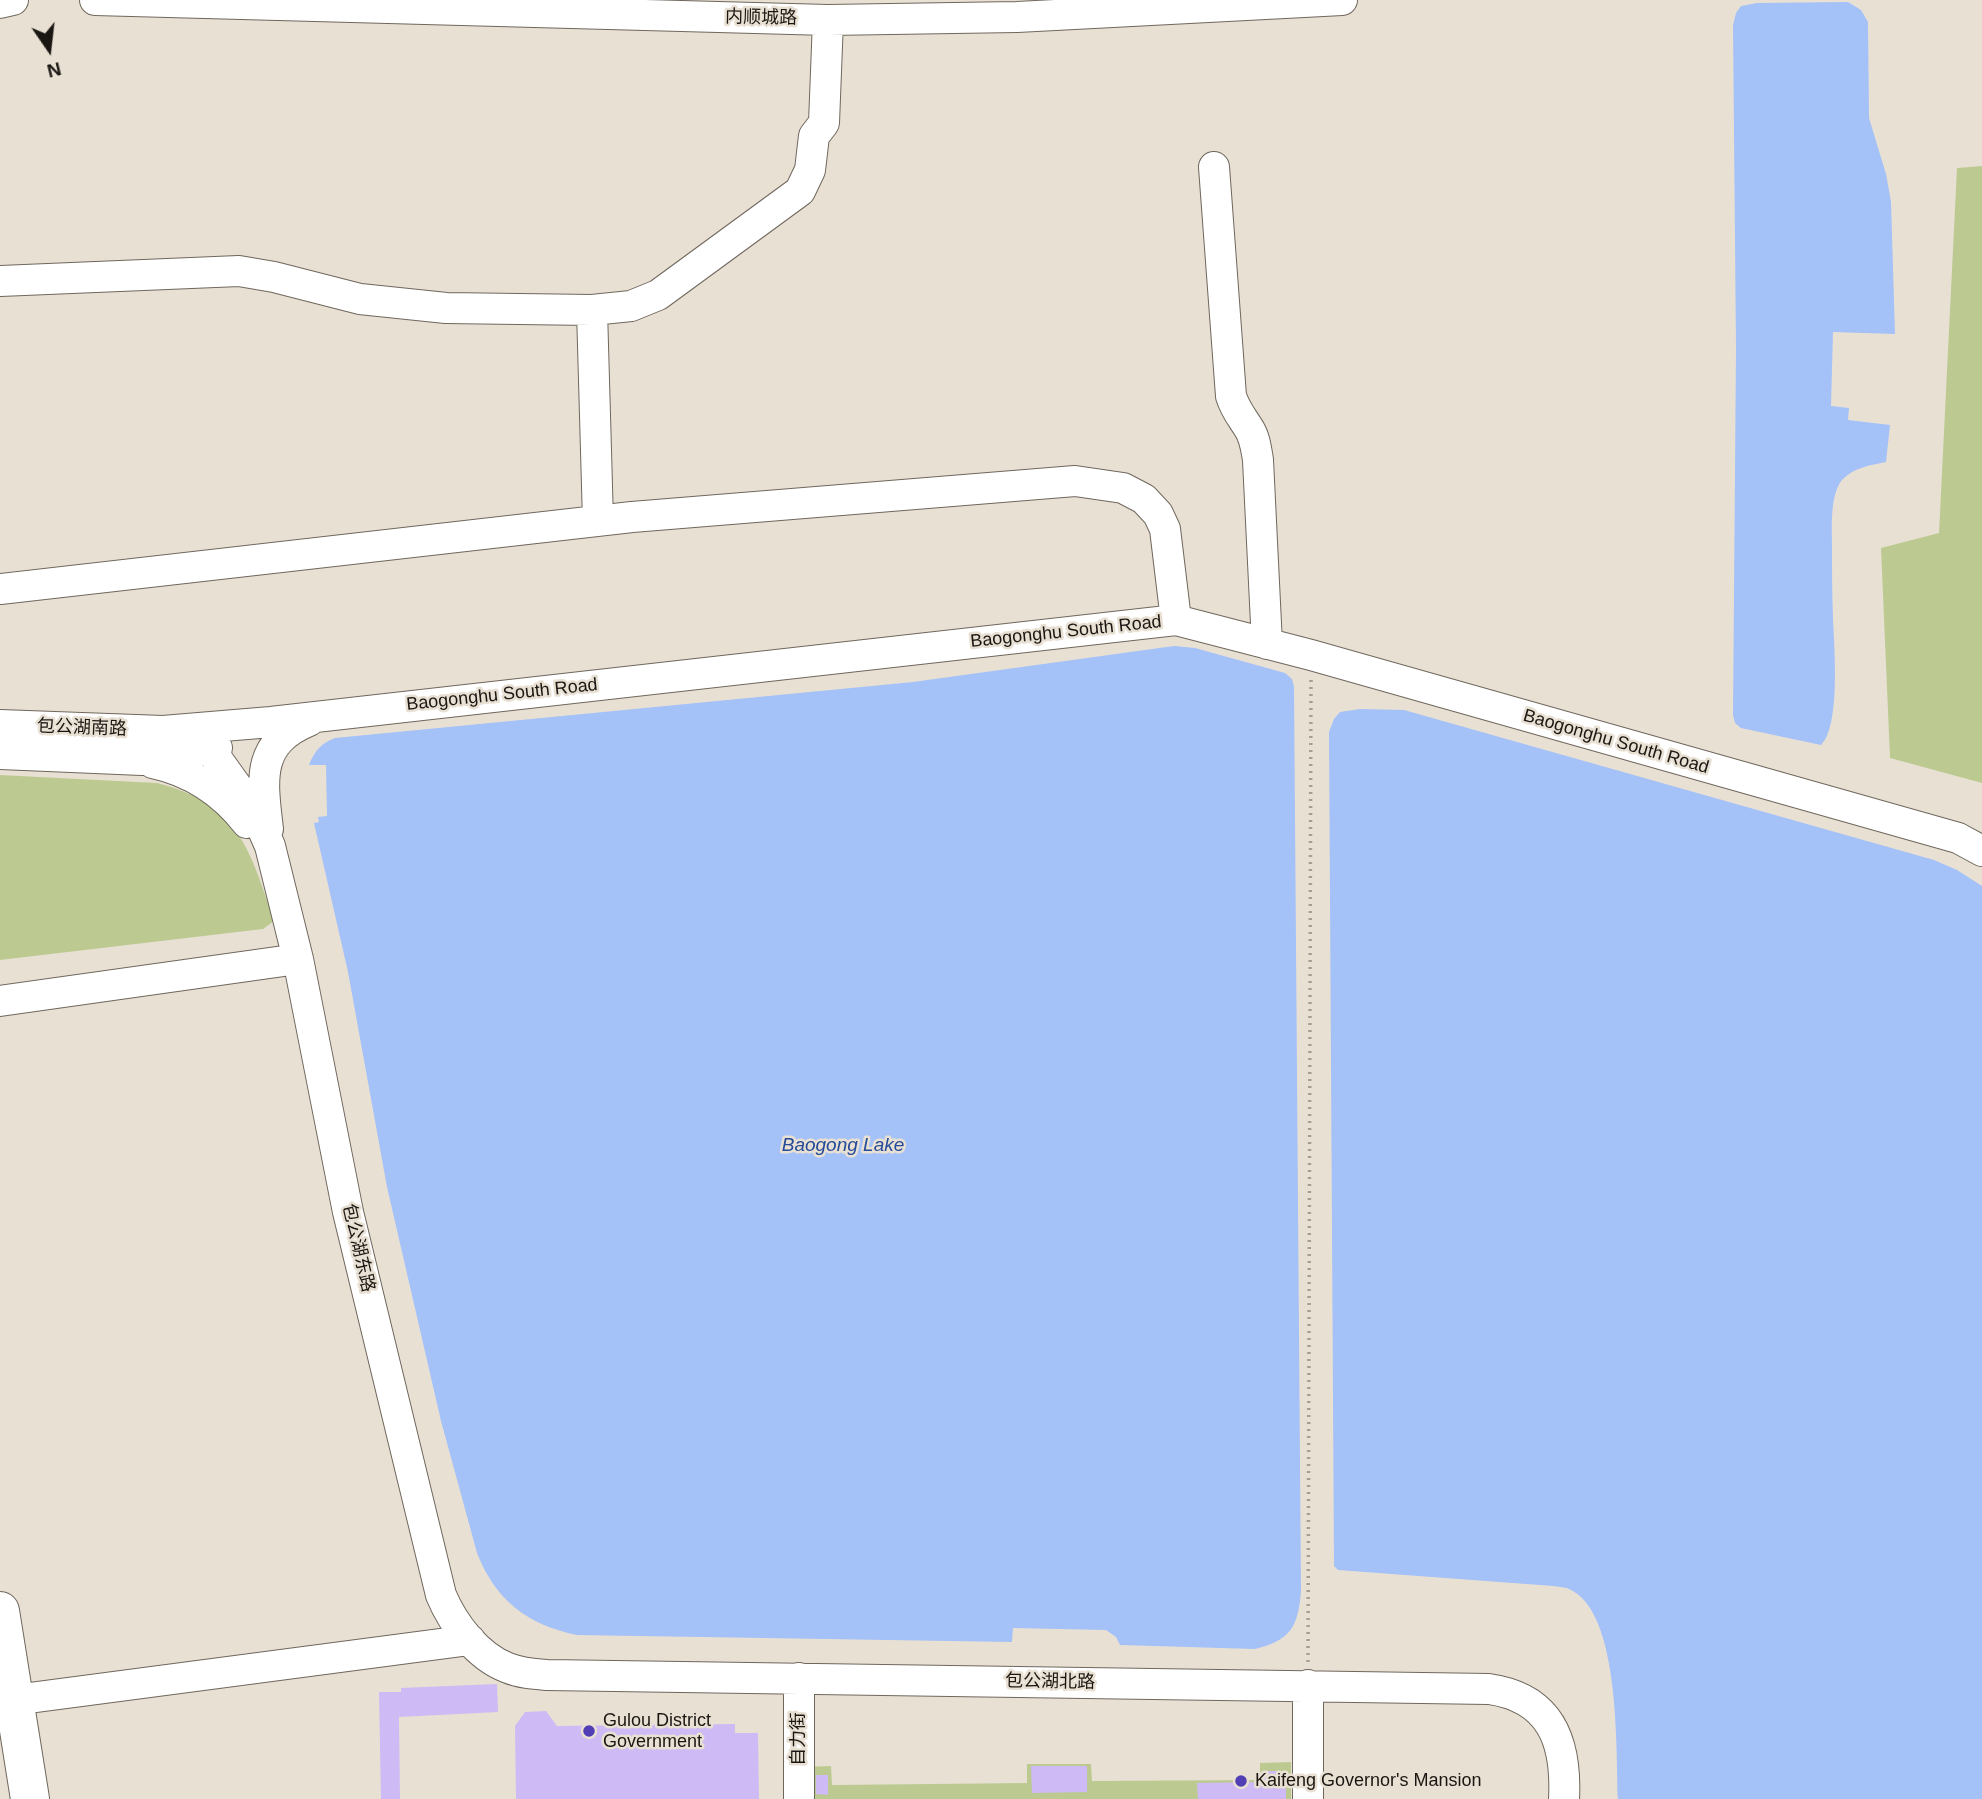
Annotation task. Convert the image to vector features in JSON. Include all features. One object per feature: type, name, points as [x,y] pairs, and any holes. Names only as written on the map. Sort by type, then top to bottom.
[{"type":"main road","points":[[0,1611],[30,1799]]},
{"type":"main road","points":[[0,1749],[8,1799]]},
{"type":"street","points":[[0,3],[13,0]]},
{"type":"street","name":"内顺城路","points":[[95,0],[828,20],[1017,17],[1342,0]]},
{"type":"street","points":[[0,281],[239,271],[372,300],[446,308],[592,310],[631,306],[658,295],[800,191],[810,170],[814,136],[824,123],[828,20]]},
{"type":"street","points":[[1214,167],[1231,396],[1236,412],[1255,440],[1258,460],[1267,644]]},
{"type":"street","points":[[592,310],[598,521]]},
{"type":"street","points":[[0,589],[598,521],[1075,481],[1123,488],[1144,499],[1158,514],[1165,529],[1176,620]]},
{"type":"street","name":"Baogonghu South Road","points":[[325,715],[1176,620],[1311,655],[1958,838],[1982,851]]},
{"type":"street","name":"包公湖东路","points":[[266,843],[266,761],[277,741],[270,732],[295,727],[325,715]]},
{"type":"street","name":"包公湖南路","points":[[0,725],[163,731]]},
{"type":"street","points":[[163,731],[270,732]]},
{"type":"street","name":"包公湖东路","points":[[163,731],[185,735],[210,749],[230,774],[266,843],[298,959],[348,1212],[441,1595],[452,1616],[470,1640]]},
{"type":"street","name":"包公湖南路","points":[[0,754],[142,760],[210,749],[270,732]]},
{"type":"street","name":"包公湖南路","points":[[142,760],[190,774],[239,812],[266,843]]},
{"type":"street","points":[[0,1001],[298,959]]},
{"type":"street","points":[[14,1700],[470,1640]]},
{"type":"street","name":"包公湖北路","points":[[470,1640],[485,1656],[506,1668],[547,1675],[1473,1687],[1501,1691],[1522,1698],[1543,1714],[1558,1740],[1564,1764],[1564,1799]]},
{"type":"street","name":"自力街","points":[[799,1678],[799,1799]]},
{"type":"street","points":[[1308,1685],[1308,1799]]},
{"type":"path","points":[[1308,1685],[1311,655]]},
{"type":"green space","points":[[1982,166],[1982,783],[1890,758],[1881,548],[1939,533],[1957,168]]},
{"type":"green space","points":[[0,775],[157,783],[206,803],[223,816],[237,832],[248,851],[274,921],[263,929],[0,960]]},
{"type":"green space","name":"Kaifeng Governor's Mansion","points":[[1291,1762],[1291,1799],[801,1799],[801,1767],[831,1766],[832,1785],[1027,1783],[1027,1764],[1091,1764],[1092,1781],[1260,1780],[1260,1763]]},
{"type":"water","points":[[1848,2],[1861,10],[1868,22],[1869,118],[1886,174],[1891,202],[1895,334],[1833,332],[1831,406],[1849,408],[1848,420],[1890,425],[1886,462],[1862,468],[1846,476],[1835,494],[1832,519],[1834,704],[1827,735],[1821,745],[1741,728],[1735,723],[1733,715],[1736,349],[1733,25],[1741,6],[1757,3]]},
{"type":"water","name":"Baogong Lake","points":[[1174,646],[1195,648],[1285,673],[1292,679],[1294,687],[1301,1591],[1295,1623],[1285,1636],[1255,1649],[1120,1645],[1116,1637],[1106,1630],[1013,1628],[1012,1642],[577,1635],[543,1625],[529,1617],[516,1608],[494,1585],[477,1553],[441,1421],[387,1187],[348,972],[314,823],[319,822],[318,817],[327,816],[326,765],[309,765],[316,752],[335,738],[913,682]]},
{"type":"water","points":[[1360,709],[1404,710],[1934,860],[1957,870],[1982,886],[1982,1799],[1618,1799],[1615,1717],[1607,1652],[1598,1624],[1586,1602],[1569,1589],[1561,1587],[1338,1570],[1334,1566],[1329,732],[1340,712]]},
{"type":"building","points":[[497,1684],[498,1712],[399,1717],[400,1799],[381,1799],[379,1692],[401,1692],[401,1688]]},
{"type":"building","points":[[546,1711],[557,1726],[735,1724],[735,1733],[758,1733],[759,1799],[516,1799],[515,1726],[525,1712]]},
{"type":"building","points":[[1031,1766],[1087,1766],[1087,1792],[1032,1793]]},
{"type":"building","points":[[1262,1771],[1286,1771],[1286,1799],[1198,1799],[1197,1783],[1262,1782]]},
{"type":"building","points":[[816,1775],[828,1775],[828,1795],[816,1794]]},
{"type":"place","name":"Gulou District Government","points":[[589,1731]]},
{"type":"place","name":"Kaifeng Governor's Mansion","points":[[1241,1781]]}]
